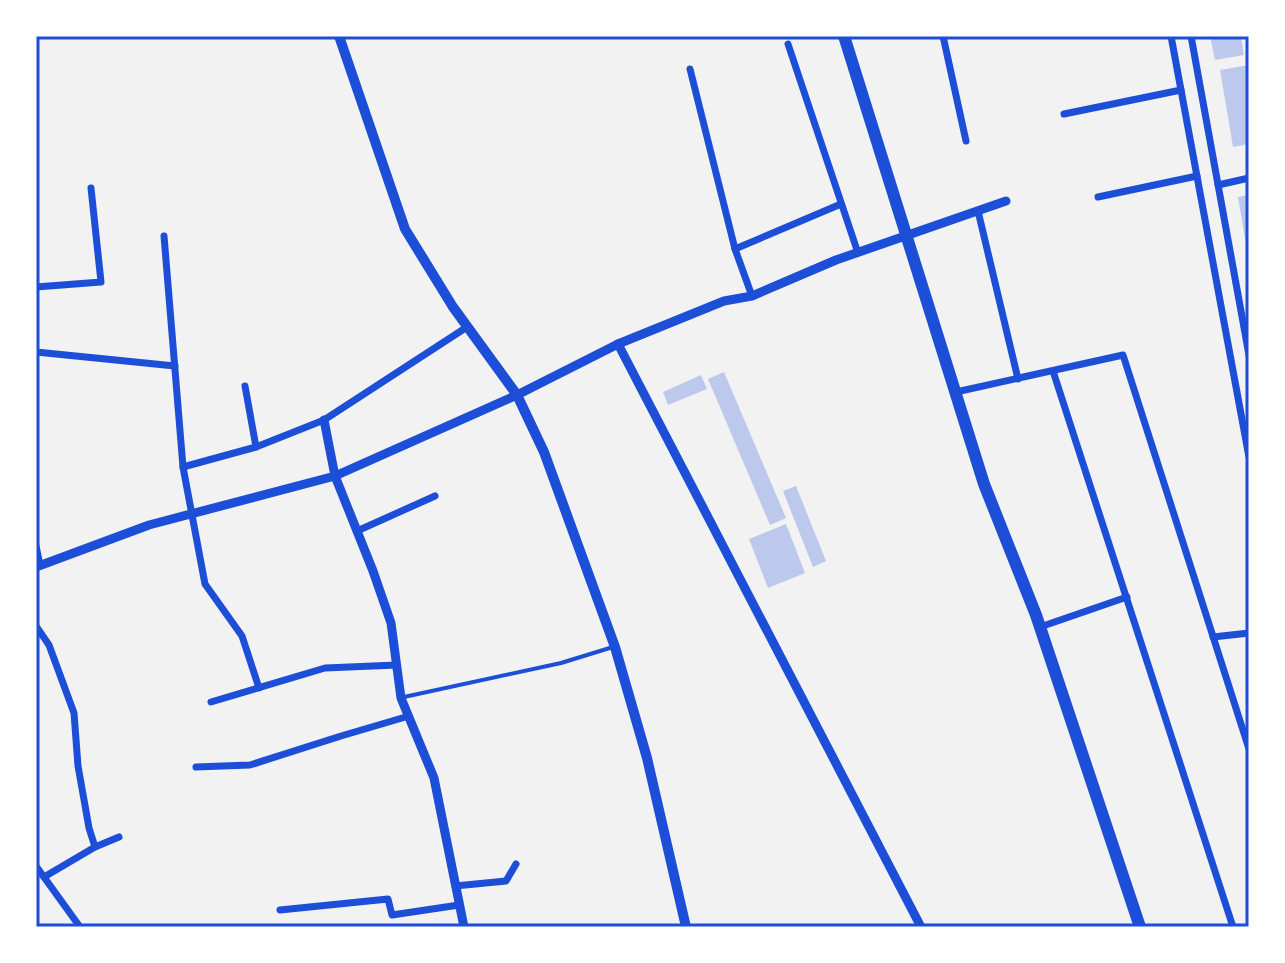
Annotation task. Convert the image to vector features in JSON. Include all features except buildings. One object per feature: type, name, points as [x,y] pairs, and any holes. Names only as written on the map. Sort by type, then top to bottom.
[{"type":"main road","points":[[339,36],[405,229],[467,327],[517,395],[544,452],[615,647],[647,758],[686,927]]},
{"type":"main road","points":[[844,36],[984,484],[1040,627],[1140,927]]},
{"type":"street","points":[[943,36],[966,141]]},
{"type":"street","points":[[1171,36],[1247,431],[1249,457]]},
{"type":"street","points":[[1191,36],[1249,355]]},
{"type":"street","points":[[788,44],[858,253]]},
{"type":"street","points":[[690,69],[735,249],[752,296]]},
{"type":"street","points":[[1064,114],[1181,90]]},
{"type":"street","points":[[1098,197],[1197,176]]},
{"type":"street","points":[[1218,185],[1249,178]]},
{"type":"street","points":[[36,287],[101,282],[91,188]]},
{"type":"street","points":[[36,546],[38,566],[149,525],[335,476],[517,395],[618,344],[724,301],[752,296],[836,260],[1006,201]]},
{"type":"street","points":[[735,249],[841,204]]},
{"type":"street","points":[[978,211],[1018,379]]},
{"type":"street","points":[[164,236],[183,467],[205,584],[242,636],[259,688]]},
{"type":"street","points":[[183,467],[256,447],[324,420],[467,327]]},
{"type":"street","points":[[618,344],[921,927]]},
{"type":"street","points":[[36,352],[175,366]]},
{"type":"street","points":[[956,392],[1123,355],[1249,749]]},
{"type":"street","points":[[1053,371],[1233,927]]},
{"type":"street","points":[[245,386],[256,447]]},
{"type":"street","points":[[324,420],[335,476],[391,623],[401,698],[434,778],[464,927]]},
{"type":"street","points":[[357,531],[435,496]]},
{"type":"street","points":[[1040,627],[1127,597]]},
{"type":"street","points":[[36,626],[49,645],[74,713],[78,766],[95,847]]},
{"type":"street","points":[[1213,637],[1249,633]]},
{"type":"street","points":[[211,702],[325,668],[397,665]]},
{"type":"street","points":[[196,767],[250,765],[409,716]]},
{"type":"street","points":[[44,877],[95,847],[119,837]]},
{"type":"street","points":[[455,886],[506,881],[516,864]]},
{"type":"street","points":[[36,866],[80,927]]},
{"type":"street","points":[[280,910],[388,899],[392,915],[459,905]]},
{"type":"lane","points":[[401,698],[561,663],[615,647]]}]
